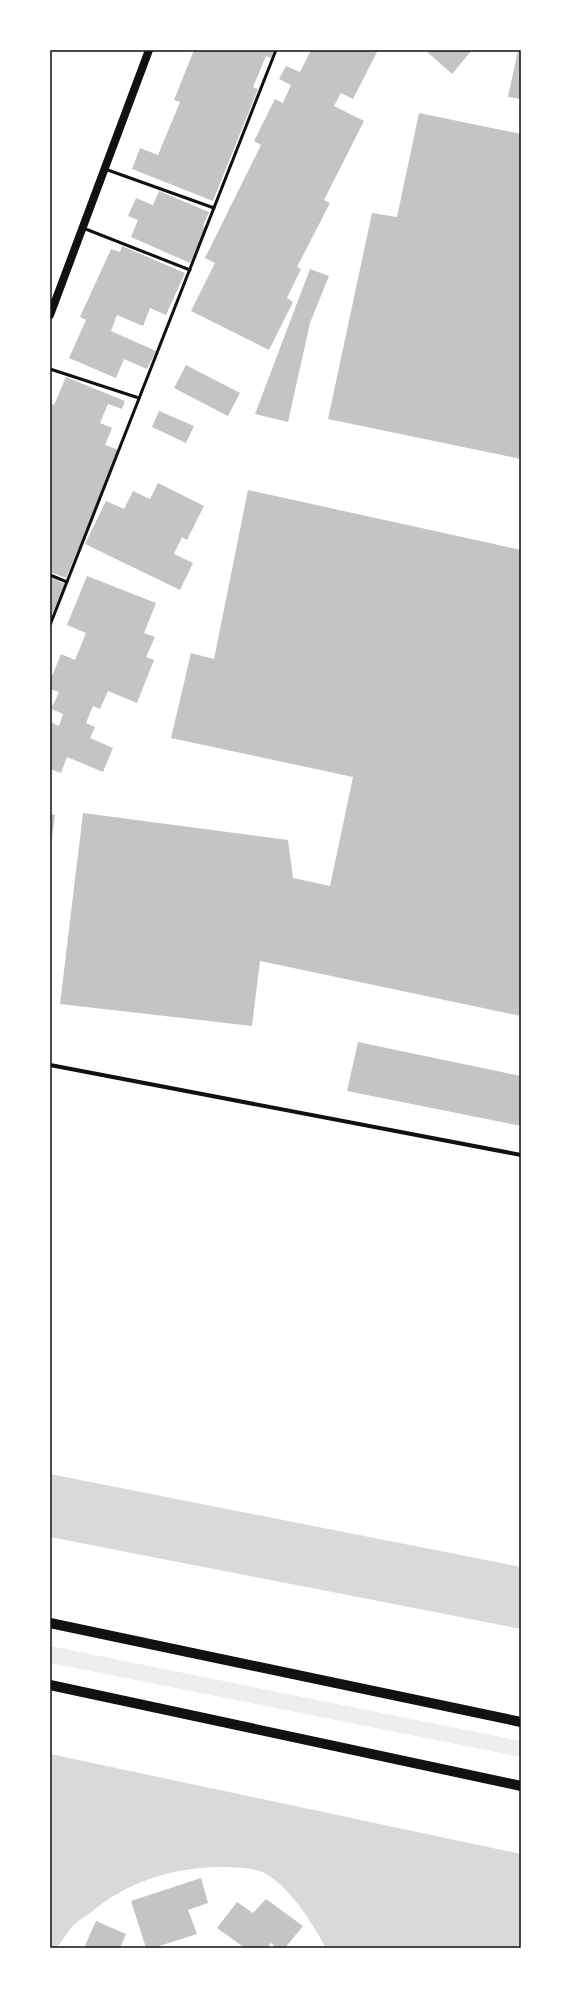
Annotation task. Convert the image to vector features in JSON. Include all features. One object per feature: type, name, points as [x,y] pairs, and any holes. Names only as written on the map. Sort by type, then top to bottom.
[{"type":"main road","points":[[50,315],[149,50]]},
{"type":"main road","points":[[50,1623],[521,1722]]},
{"type":"main road","points":[[50,1685],[521,1786]]},
{"type":"street","points":[[50,1065],[521,1155]]},
{"type":"lane","points":[[50,625],[276,50]]},
{"type":"lane","points":[[105,169],[214,208]]},
{"type":"lane","points":[[83,228],[190,270]]},
{"type":"lane","points":[[50,369],[139,398]]},
{"type":"lane","points":[[50,575],[67,582]]},
{"type":"shaded area","points":[[50,1474],[521,1567],[521,1629],[50,1537]]},
{"type":"shaded area","points":[[50,1646],[521,1741],[521,1757],[50,1663]]},
{"type":"shaded area","points":[[50,1754],[521,1854],[521,1944],[514,1948],[326,1948],[308,1918],[294,1899],[268,1875],[251,1869],[218,1867],[183,1870],[134,1885],[104,1902],[80,1920],[71,1928],[57,1948],[50,1948]]},
{"type":"building","points":[[194,50],[274,50],[271,58],[266,56],[253,87],[258,89],[213,201],[132,169],[140,148],[158,155],[180,102],[174,100]]},
{"type":"building","points":[[311,50],[378,50],[353,99],[341,93],[334,106],[364,121],[324,200],[330,203],[297,267],[301,269],[287,298],[293,302],[269,350],[191,311],[215,263],[205,258],[261,145],[254,141],[275,99],[283,103],[291,85],[279,79],[286,66],[300,72]]},
{"type":"building","points":[[425,50],[472,50],[452,74]]},
{"type":"building","points":[[518,50],[521,50],[521,99],[508,97]]},
{"type":"building","points":[[419,113],[521,134],[521,459],[328,419],[372,213],[397,217]]},
{"type":"building","points":[[159,191],[209,212],[203,226],[206,228],[190,263],[131,237],[138,220],[128,216],[136,198],[153,205]]},
{"type":"building","points":[[122,246],[185,273],[166,315],[150,308],[143,326],[117,315],[111,331],[156,351],[147,369],[124,359],[116,378],[69,358],[86,320],[80,317],[111,249],[120,252]]},
{"type":"building","points":[[310,269],[329,276],[310,323],[288,422],[255,414]]},
{"type":"building","points":[[186,365],[240,393],[228,416],[174,388]]},
{"type":"building","points":[[66,377],[125,401],[122,409],[108,404],[100,423],[112,428],[105,445],[119,450],[66,578],[50,572],[50,403],[54,405]]},
{"type":"building","points":[[159,411],[194,426],[186,443],[152,427]]},
{"type":"building","points":[[158,483],[204,506],[187,540],[182,537],[174,554],[193,563],[180,590],[85,544],[106,501],[124,509],[133,491],[150,499]]},
{"type":"building","points":[[248,490],[521,550],[521,1016],[260,961],[252,1026],[60,1004],[83,813],[288,840],[293,878],[330,886],[353,777],[171,738],[191,653],[214,659]]},
{"type":"building","points":[[87,576],[156,603],[144,633],[155,637],[146,657],[154,660],[137,703],[108,691],[100,709],[93,706],[86,723],[95,727],[90,738],[113,748],[103,772],[67,757],[61,773],[50,769],[50,722],[59,726],[63,714],[51,709],[59,692],[50,689],[50,681],[61,654],[75,660],[86,633],[67,625]]},
{"type":"building","points":[[50,577],[65,584],[50,619]]},
{"type":"building","points":[[50,814],[55,815],[51,846],[50,846]]},
{"type":"building","points":[[358,1042],[521,1076],[521,1126],[347,1091]]},
{"type":"building","points":[[201,1878],[208,1903],[188,1910],[197,1934],[153,1948],[146,1948],[131,1901]]},
{"type":"building","points":[[266,1899],[303,1926],[285,1948],[277,1948],[271,1943],[267,1948],[245,1948],[217,1928],[237,1902],[253,1913]]},
{"type":"building","points":[[96,1921],[126,1934],[120,1948],[84,1948]]}]
